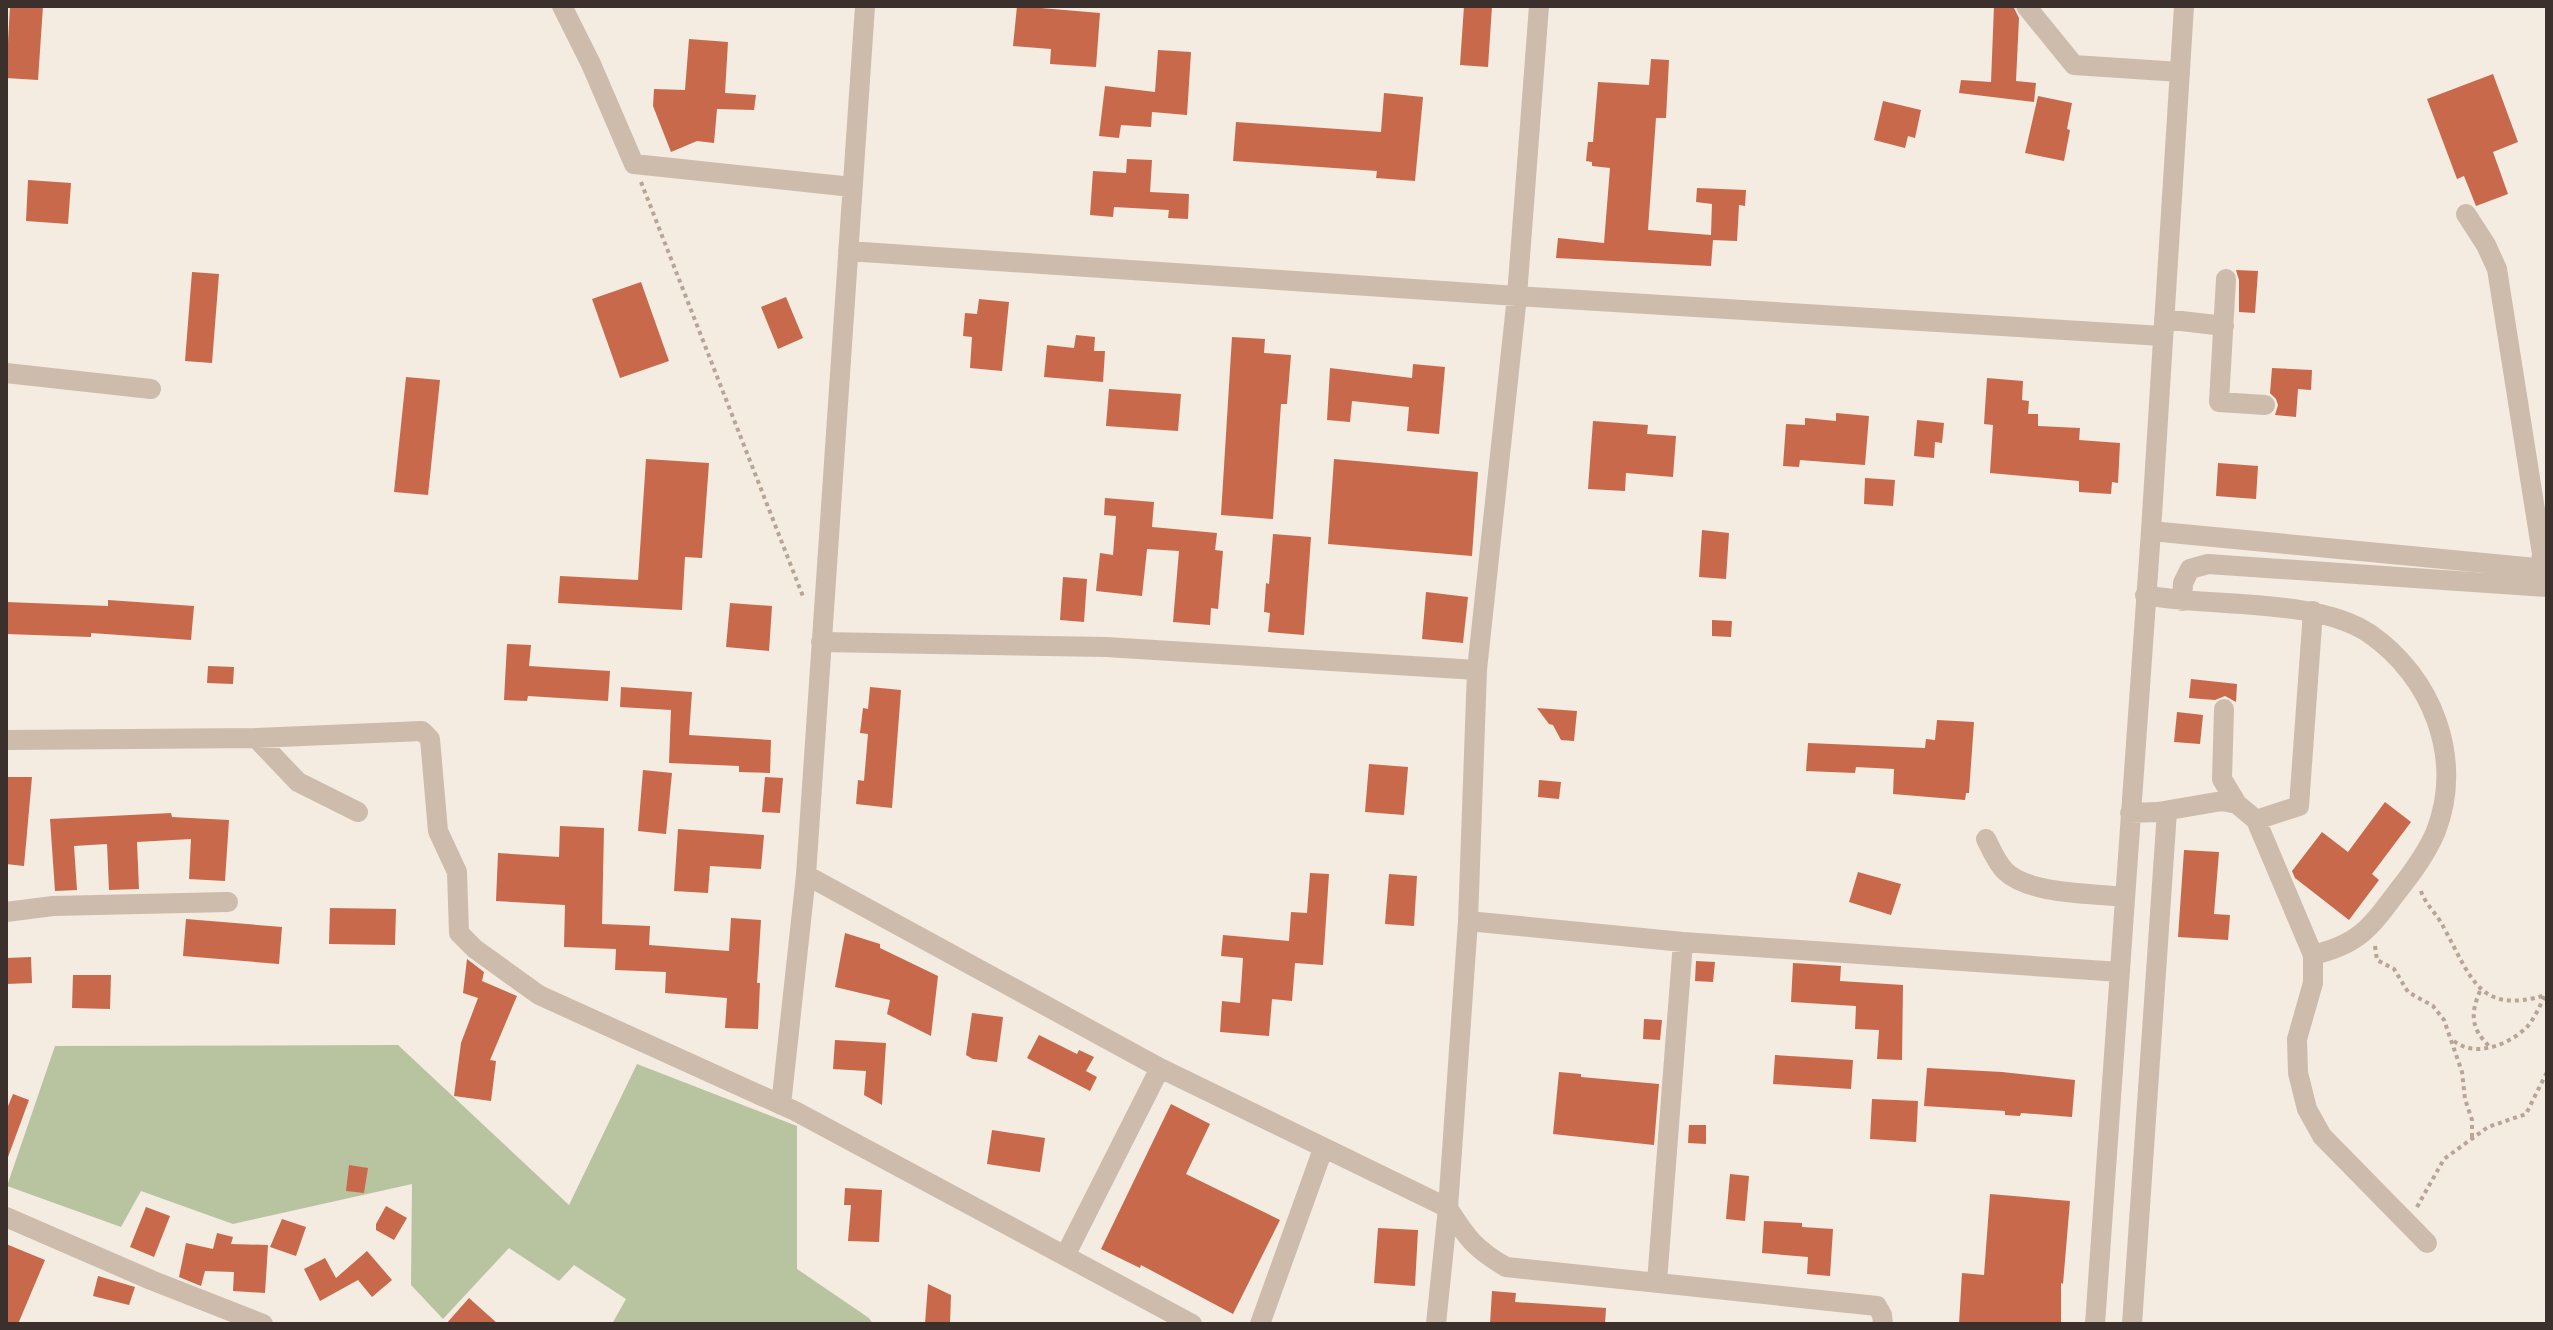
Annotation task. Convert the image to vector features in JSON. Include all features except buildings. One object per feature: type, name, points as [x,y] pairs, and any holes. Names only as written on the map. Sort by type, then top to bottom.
[{"type":"street","points":[[562,6],[634,164],[852,187]]},
{"type":"street","points":[[781,1105],[806,875],[865,6]]},
{"type":"street","points":[[1436,1324],[1448,1208],[1468,921],[1477,670],[1517,296],[1539,6]]},
{"type":"street","points":[[2026,6],[2074,65],[2180,72]]},
{"type":"street","points":[[2095,1324],[2151,531],[2184,6]]},
{"type":"street","points":[[2466,214],[2497,269],[2545,575]]},
{"type":"street","points":[[848,251],[1517,296],[2163,327],[2224,326]]},
{"type":"street","points":[[2226,279],[2219,402],[2265,405]]},
{"type":"street","points":[[6,373],[151,389]]},
{"type":"street","points":[[2151,531],[2545,575]]},
{"type":"street","points":[[2182,601],[2183,583],[2190,569],[2208,564],[2545,575]]},
{"type":"street","points":[[2145,595],[2182,601],[2313,611],[2367,632],[2392,651],[2428,698],[2441,732],[2447,766],[2444,800],[2436,831],[2414,871],[2359,938],[2336,950],[2313,955]]},
{"type":"street","points":[[2256,820],[2299,806],[2313,611]]},
{"type":"street","points":[[821,642],[1106,647],[1477,670]]},
{"type":"street","points":[[2224,709],[2222,779],[2237,804],[2256,820],[2313,955],[2313,983],[2297,1039],[2298,1073],[2307,1109],[2322,1136],[2427,1243]]},
{"type":"street","points":[[6,740],[256,738],[422,731],[430,739],[438,831],[457,872],[459,933],[465,940],[539,995],[781,1105],[1192,1324]]},
{"type":"street","points":[[256,738],[298,782],[358,812]]},
{"type":"street","points":[[2130,813],[2167,811],[2222,801],[2237,804]]},
{"type":"street","points":[[2132,1324],[2167,811]]},
{"type":"street","points":[[1986,839],[2002,868],[2015,879],[2036,887],[2125,897]]},
{"type":"street","points":[[806,875],[1160,1068],[1448,1208],[1470,1242],[1506,1267],[1877,1306],[1883,1324]]},
{"type":"street","points":[[6,912],[53,906],[228,902]]},
{"type":"street","points":[[1468,921],[1683,942],[2120,972]]},
{"type":"street","points":[[1657,1282],[1683,942]]},
{"type":"street","points":[[1065,1256],[1160,1068]]},
{"type":"street","points":[[1260,1324],[1323,1149]]},
{"type":"street","points":[[6,1217],[151,1280],[263,1324]]},
{"type":"path","points":[[634,164],[821,642]]},
{"type":"path","points":[[2414,871],[2423,898],[2437,914],[2480,991],[2498,1000],[2522,1002],[2546,993]]},
{"type":"path","points":[[2371,925],[2377,960],[2394,969],[2408,992],[2433,1006],[2444,1020],[2462,1072],[2465,1099],[2472,1120],[2472,1138]]},
{"type":"path","points":[[2480,991],[2473,1008],[2474,1028],[2490,1047]]},
{"type":"path","points":[[2452,1040],[2460,1046],[2481,1049],[2508,1042],[2528,1026],[2546,993]]},
{"type":"path","points":[[2400,1215],[2417,1207],[2444,1159],[2488,1127],[2526,1114],[2547,1072]]},
{"type":"green space","points":[[398,1045],[569,1205],[637,1064],[797,1126],[797,1269],[869,1318],[873,1324],[612,1324],[626,1299],[574,1265],[559,1281],[509,1248],[443,1319],[411,1285],[412,1184],[233,1224],[141,1191],[121,1227],[7,1186],[55,1046]]}]
